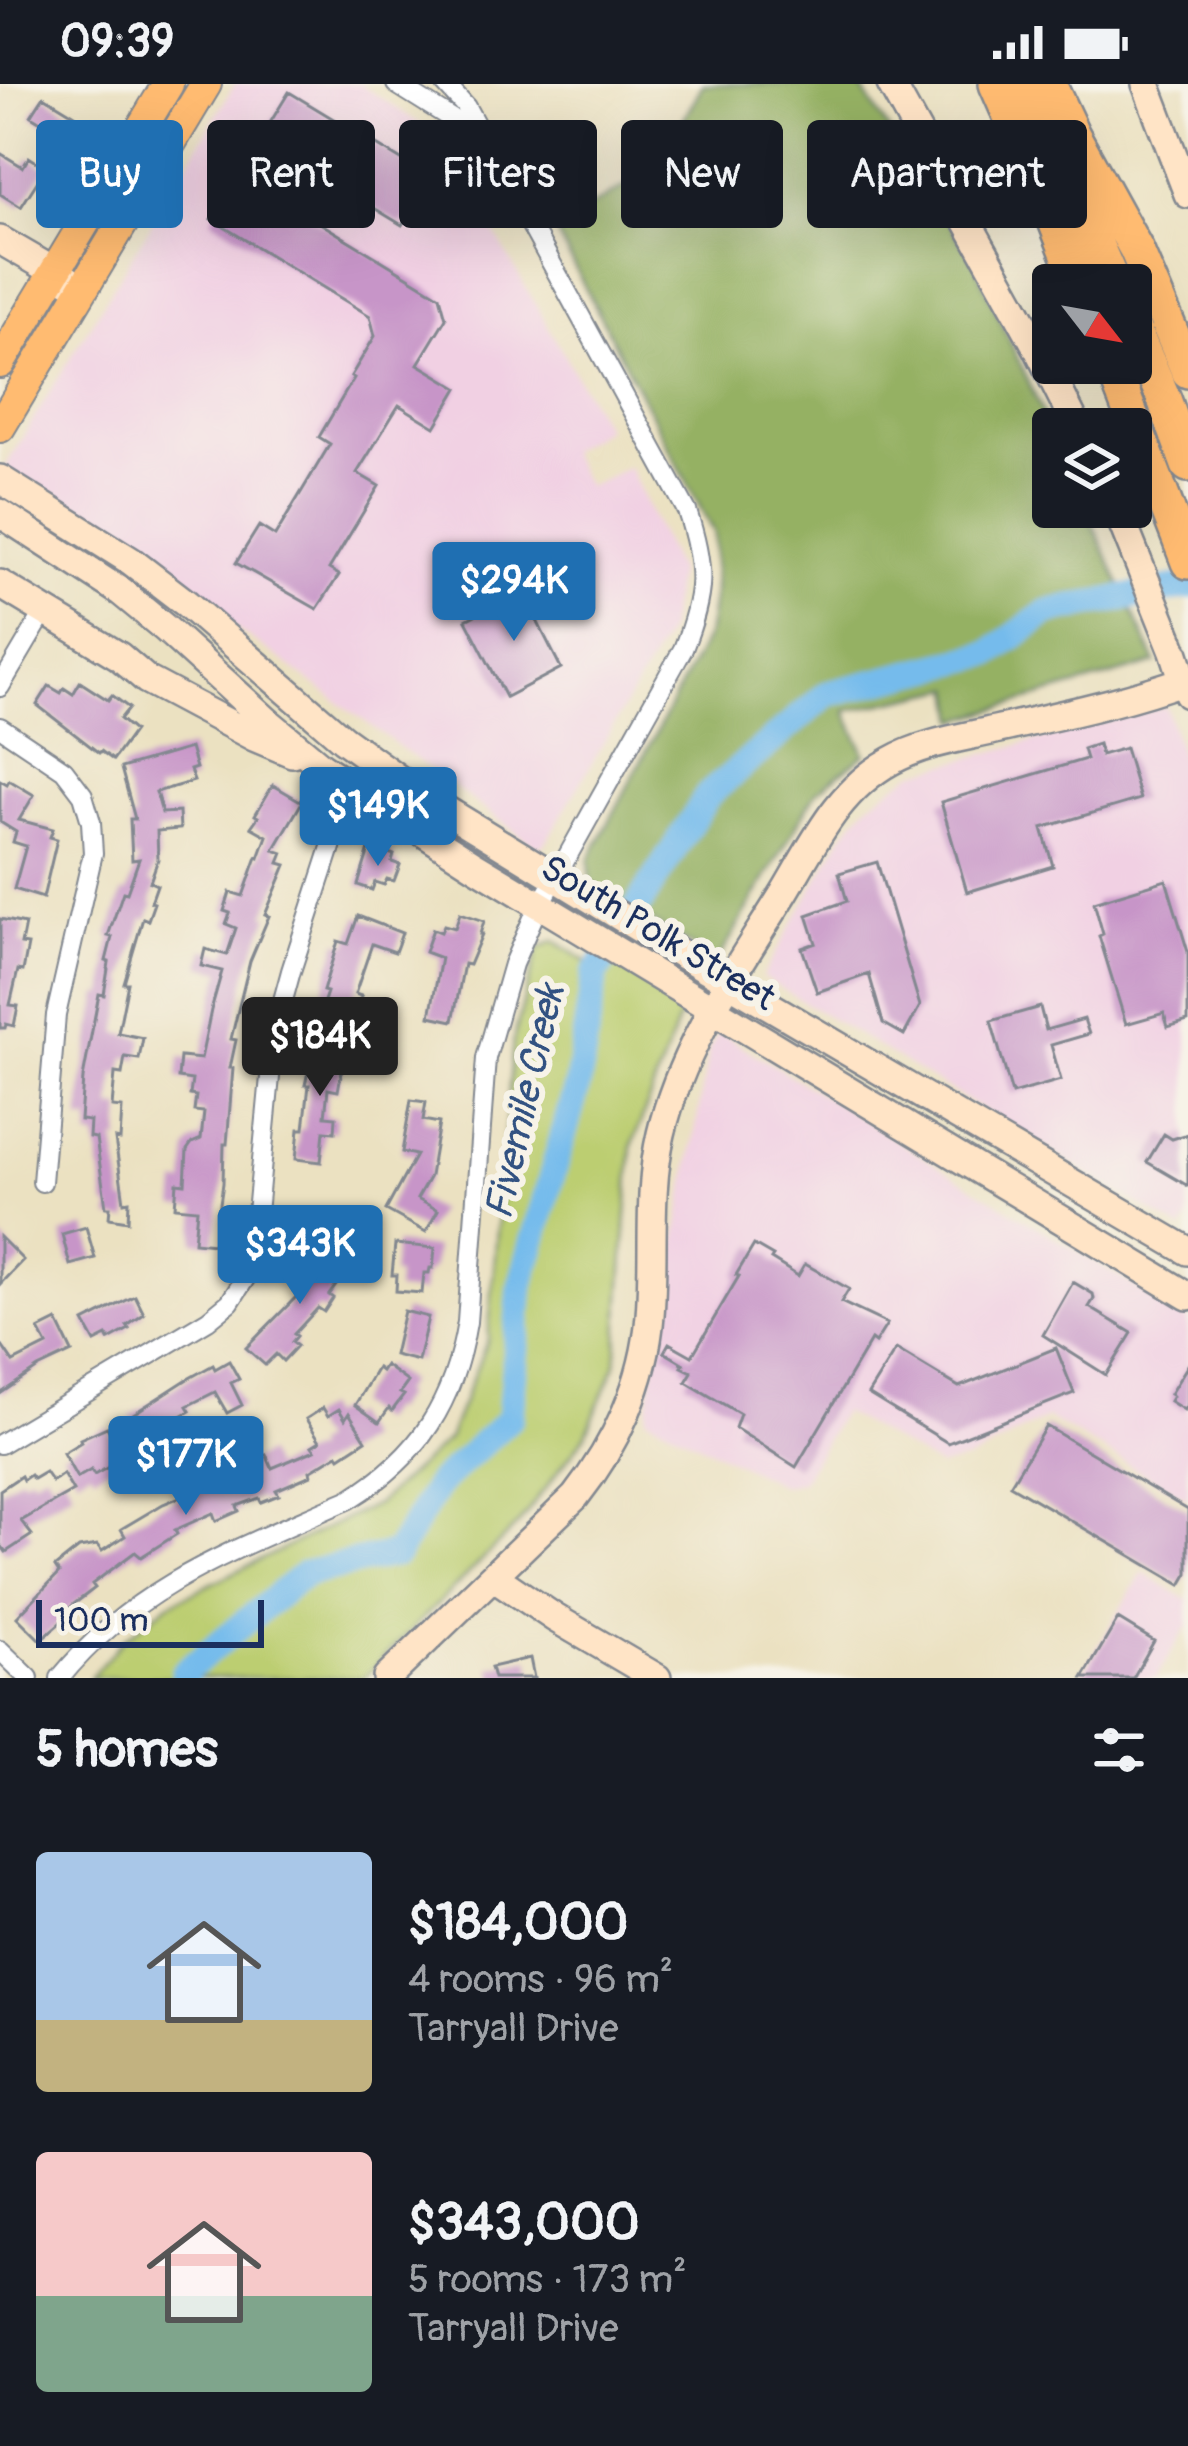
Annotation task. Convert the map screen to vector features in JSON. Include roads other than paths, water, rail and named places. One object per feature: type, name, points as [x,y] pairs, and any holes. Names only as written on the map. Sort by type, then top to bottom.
[{"type":"highway","points":[[982,84],[1002,120]]},
{"type":"highway","points":[[996,84],[1012,120]]},
{"type":"highway","points":[[1025,84],[1105,264]]},
{"type":"highway","points":[[1049,84],[1136,249],[1188,370]]},
{"type":"highway","points":[[1072,84],[1117,187],[1136,249]]},
{"type":"highway","points":[[1058,228],[1072,264]]},
{"type":"highway","points":[[1152,371],[1188,465]]},
{"type":"highway","points":[[1119,384],[1184,552]]},
{"type":"main road","points":[[0,363],[168,84]]},
{"type":"main road","points":[[0,427],[206,84]]},
{"type":"main road","points":[[891,84],[1068,408]]},
{"type":"main road","points":[[1145,84],[1188,194]]},
{"type":"main road","points":[[0,240],[82,289]]},
{"type":"main road","name":"South Polk Street","points":[[0,479],[131,561],[188,604],[371,761],[556,880],[1188,1251]]},
{"type":"main road","name":"South Polk Street","points":[[8,518],[103,579],[321,766],[354,788],[1188,1296]]},
{"type":"main road","points":[[387,1678],[575,1497],[595,1471],[625,1414],[637,1382],[650,1314],[653,1186],[661,1131],[678,1080],[729,982],[837,806],[874,771],[922,747],[1186,685],[1125,528]]},
{"type":"main road","points":[[0,584],[119,656],[147,680],[321,766]]},
{"type":"main road","points":[[119,656],[132,660],[142,656],[188,604]]},
{"type":"main road","points":[[899,1120],[913,1093]]},
{"type":"main road","points":[[1090,1236],[1110,1206]]},
{"type":"main road","points":[[493,1576],[657,1678]]},
{"type":"street","points":[[396,84],[455,120]]},
{"type":"street","points":[[445,84],[472,120]]},
{"type":"street","points":[[60,1678],[100,1634],[166,1584],[373,1484],[407,1455],[439,1411],[461,1358],[486,1058],[513,964],[683,650],[698,610],[701,573],[687,511],[531,228]]},
{"type":"street","points":[[0,687],[45,611]]},
{"type":"street","points":[[0,727],[64,770],[83,795],[92,822],[93,853],[56,1015],[42,1182]]},
{"type":"street","points":[[0,1444],[208,1320],[230,1302],[248,1274],[258,1232],[279,1015],[333,838],[371,761]]},
{"type":"street","points":[[0,1650],[29,1678]]},
{"type":"waterway","name":"Fivemile Creek","points":[[184,1678],[184,1672],[304,1574],[396,1554],[439,1483],[510,1418],[521,1285],[578,1083],[595,974],[708,795],[827,694],[991,653],[1048,612],[1188,586]]}]
